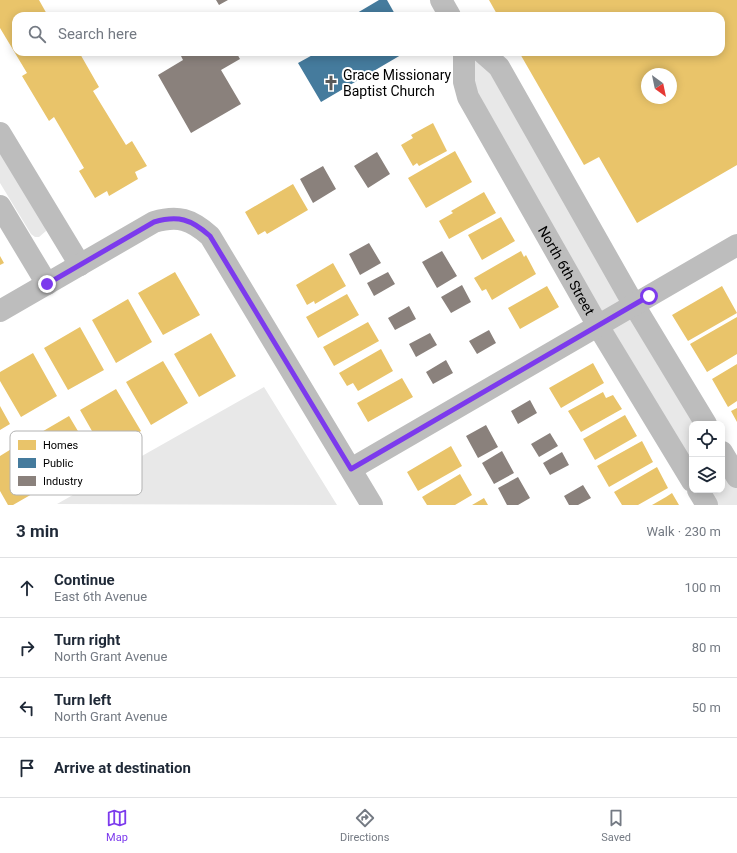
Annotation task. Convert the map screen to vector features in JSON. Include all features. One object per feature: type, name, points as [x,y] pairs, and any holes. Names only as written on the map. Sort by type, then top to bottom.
[{"type":"street","points":[[440,0],[448,12]]},
{"type":"street","name":"North 6th Street","points":[[464,56],[464,82],[468,97],[598,326],[689,476]]},
{"type":"street","points":[[487,56],[499,67],[634,305],[704,421]]},
{"type":"street","points":[[0,133],[80,264]]},
{"type":"street","points":[[0,206],[47,284]]},
{"type":"street","points":[[0,311],[154,222],[173,218],[184,219],[199,226],[210,236],[372,505]]},
{"type":"street","points":[[351,469],[737,244]]},
{"type":"street","points":[[725,457],[737,477]]},
{"type":"street","points":[[700,493],[707,505]]},
{"type":"shaded area","points":[[476,56],[484,56],[704,421],[689,421],[689,476],[598,326],[463,64]]},
{"type":"shaded area","points":[[0,153],[45,226],[46,231],[39,237],[35,237],[31,234],[0,183]]},
{"type":"shaded area","points":[[264,387],[337,505],[57,504],[73,495],[142,495],[142,456]]},
{"type":"shaded area","points":[[725,457],[737,477],[737,505],[707,505],[700,493],[725,493]]},
{"type":"building: Homes","points":[[0,0],[39,0],[46,12],[12,12],[12,48],[0,28]]},
{"type":"building: Homes","points":[[489,0],[737,0],[737,165],[637,223],[599,157],[584,165],[521,56],[725,56],[725,12],[496,12]]},
{"type":"building: Homes","points":[[17,56],[81,56],[99,87],[93,91],[126,145],[132,141],[147,166],[135,172],[138,179],[109,196],[107,191],[95,198],[79,171],[84,168],[54,117],[49,121],[22,76],[27,73]]},
{"type":"building: Homes","points":[[433,123],[447,151],[419,166],[417,163],[413,166],[401,145],[413,138],[411,135]]},
{"type":"building: Homes","points":[[455,151],[472,182],[426,208],[408,178]]},
{"type":"building: Homes","points":[[293,184],[308,210],[267,234],[265,231],[258,235],[245,212]]},
{"type":"building: Homes","points":[[484,192],[496,213],[449,239],[439,221],[453,213],[451,211]]},
{"type":"building: Homes","points":[[501,217],[515,241],[482,260],[468,235]]},
{"type":"building: Homes","points":[[521,251],[524,257],[526,255],[536,274],[492,300],[486,289],[482,291],[474,278]]},
{"type":"building: Homes","points":[[0,256],[4,263],[0,265]]},
{"type":"building: Homes","points":[[333,263],[346,286],[315,304],[314,301],[307,305],[296,285]]},
{"type":"building: Homes","points":[[175,272],[200,315],[163,335],[138,293]]},
{"type":"building: Homes","points":[[547,286],[559,307],[520,329],[508,308]]},
{"type":"building: Homes","points":[[722,286],[737,313],[688,341],[672,315]]},
{"type":"building: Homes","points":[[347,294],[359,315],[318,338],[306,317]]},
{"type":"building: Homes","points":[[128,299],[152,342],[116,363],[92,320]]},
{"type":"building: Homes","points":[[737,317],[737,354],[707,372],[690,344]]},
{"type":"building: Homes","points":[[368,322],[379,341],[334,366],[323,347]]},
{"type":"building: Homes","points":[[80,327],[104,370],[68,390],[44,348]]},
{"type":"building: Homes","points":[[211,333],[236,376],[199,397],[174,354]]},
{"type":"building: Homes","points":[[381,349],[393,371],[358,391],[353,383],[347,386],[339,373]]},
{"type":"building: Homes","points":[[33,353],[57,396],[21,417],[0,381],[0,372]]},
{"type":"building: Homes","points":[[163,361],[188,403],[151,425],[126,382]]},
{"type":"building: Homes","points":[[593,363],[604,383],[561,408],[549,388]]},
{"type":"building: Homes","points":[[737,364],[737,401],[728,407],[712,379]]},
{"type":"building: Homes","points":[[402,378],[413,397],[368,422],[357,403]]},
{"type":"building: Homes","points":[[116,389],[141,431],[92,431],[80,410]]},
{"type":"building: Homes","points":[[603,392],[606,398],[613,395],[622,409],[581,432],[568,411]]},
{"type":"building: Homes","points":[[0,406],[10,424],[0,430]]},
{"type":"building: Homes","points":[[737,408],[737,422],[731,411]]},
{"type":"building: Homes","points":[[625,415],[637,436],[595,460],[583,439]]},
{"type":"building: Homes","points":[[69,416],[78,431],[43,431]]},
{"type":"building: Homes","points":[[642,441],[653,462],[609,487],[597,466]]},
{"type":"building: Homes","points":[[451,446],[462,466],[418,491],[407,472]]},
{"type":"building: Homes","points":[[10,450],[10,495],[30,495],[13,505],[8,505],[0,491],[0,456]]},
{"type":"building: Homes","points":[[657,467],[668,488],[638,505],[622,505],[614,492]]},
{"type":"building: Homes","points":[[460,474],[472,495],[455,505],[427,505],[422,497]]},
{"type":"building: Homes","points":[[672,493],[679,505],[652,505],[666,497]]},
{"type":"building: Homes","points":[[484,498],[488,505],[472,505]]},
{"type":"building: Public","points":[[379,0],[387,0],[394,12],[359,12]]},
{"type":"building: Public","name":"Grace Missionary Baptist Church","points":[[311,56],[399,56],[321,102],[298,63]]},
{"type":"building: Industry","points":[[216,0],[228,0],[219,5]]},
{"type":"building: Industry","points":[[181,56],[238,56],[240,59],[221,70],[241,104],[191,133],[158,75],[183,60]]},
{"type":"building: Industry","points":[[377,152],[390,174],[368,188],[354,166]]},
{"type":"building: Industry","points":[[323,166],[336,189],[313,203],[300,179]]},
{"type":"building: Industry","points":[[369,243],[381,263],[360,275],[349,254]]},
{"type":"building: Industry","points":[[442,251],[457,276],[437,288],[422,262]]},
{"type":"building: Industry","points":[[388,272],[395,284],[374,296],[367,283]]},
{"type":"building: Industry","points":[[462,285],[471,302],[451,313],[441,297]]},
{"type":"building: Industry","points":[[409,306],[416,319],[395,330],[388,318]]},
{"type":"building: Industry","points":[[489,330],[496,343],[477,354],[469,341]]},
{"type":"building: Industry","points":[[430,333],[437,345],[416,357],[409,344]]},
{"type":"building: Industry","points":[[446,360],[453,373],[433,384],[426,372]]},
{"type":"building: Industry","points":[[530,400],[537,413],[518,424],[511,411]]},
{"type":"building: Industry","points":[[486,425],[498,447],[478,458],[466,436]]},
{"type":"building: Industry","points":[[550,433],[558,446],[539,457],[531,444]]},
{"type":"building: Industry","points":[[502,451],[514,473],[494,484],[482,463]]},
{"type":"building: Industry","points":[[562,452],[569,465],[550,475],[543,463]]},
{"type":"building: Industry","points":[[518,477],[530,498],[518,505],[507,505],[498,488]]},
{"type":"building: Industry","points":[[583,485],[591,498],[578,505],[569,505],[564,496]]},
{"type":"place","name":"Grace Missionary Baptist Church","points":[[331,83]]},
{"type":"route","points":[[47,284],[154,222],[168,218],[184,219],[199,226],[210,236],[351,469],[649,296]]}]
